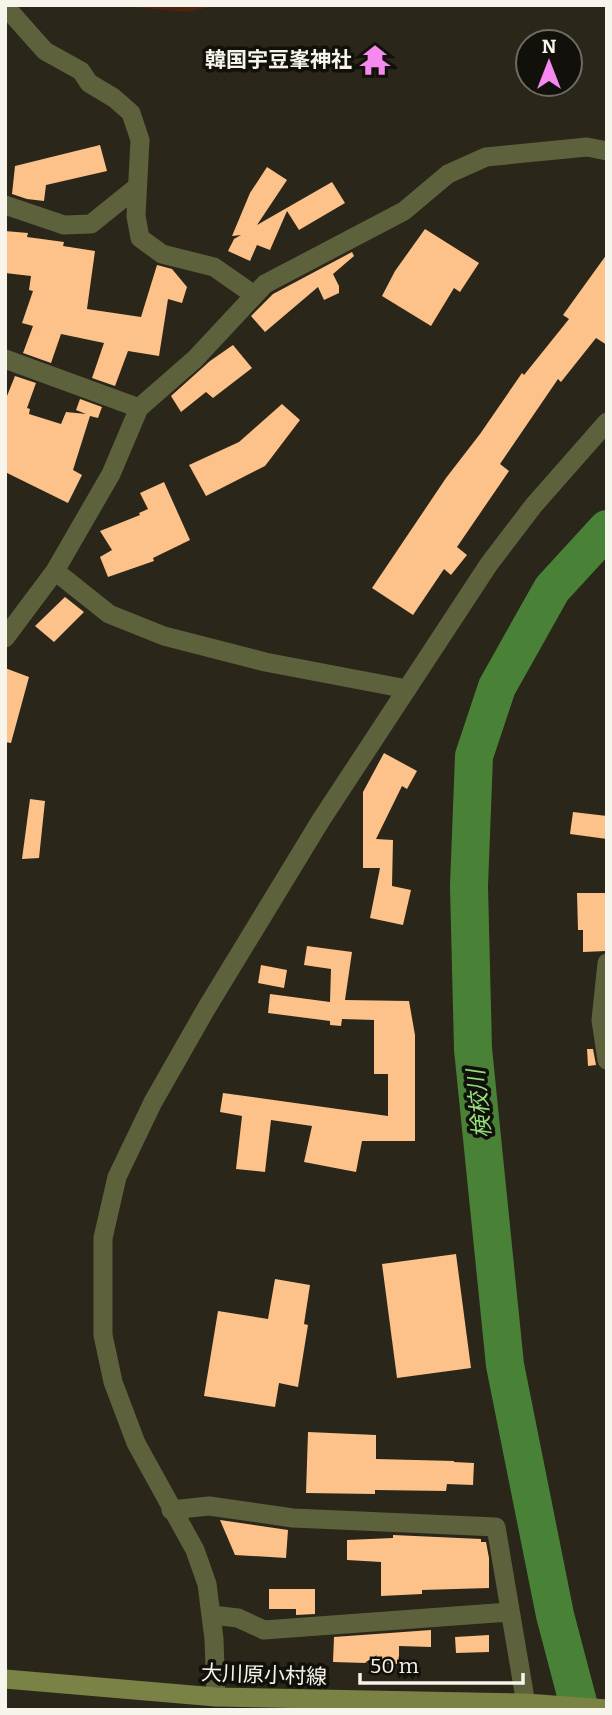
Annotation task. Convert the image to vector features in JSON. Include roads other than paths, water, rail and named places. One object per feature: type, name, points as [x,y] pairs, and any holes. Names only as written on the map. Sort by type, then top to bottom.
[{"type":"main road","name":"大川原小村線","points":[[5,1679],[218,1704],[607,1709]]},
{"type":"street","points":[[5,6],[46,51],[81,71],[89,83],[114,98],[131,113],[139,140],[135,216],[141,238],[162,254],[214,267],[254,295]]},
{"type":"street","points":[[5,638],[55,571],[111,474],[139,408],[195,359],[265,284],[404,211],[449,174],[486,157],[587,147],[607,151]]},
{"type":"street","points":[[5,205],[64,225],[91,224],[137,187]]},
{"type":"street","points":[[5,359],[139,408]]},
{"type":"street","points":[[218,1704],[212,1615],[207,1584],[195,1550],[136,1443],[113,1382],[103,1335],[103,1238],[117,1177],[153,1102],[205,1009],[321,820],[489,564],[534,505],[607,422]]},
{"type":"street","points":[[55,571],[109,614],[164,636],[265,662],[407,689]]},
{"type":"street","points":[[607,962],[601,1020],[607,1060]]},
{"type":"street","points":[[171,1510],[209,1506],[293,1517],[496,1527],[527,1707]]},
{"type":"street","points":[[212,1615],[238,1618],[264,1630],[509,1612]]},
{"type":"waterway","name":"検校川","points":[[580,1710],[555,1615],[505,1365],[473,1049],[469,886],[474,756],[497,687],[552,589],[607,529]]},
{"type":"place","name":"韓国宇豆峯神社","points":[[375,60]]}]
